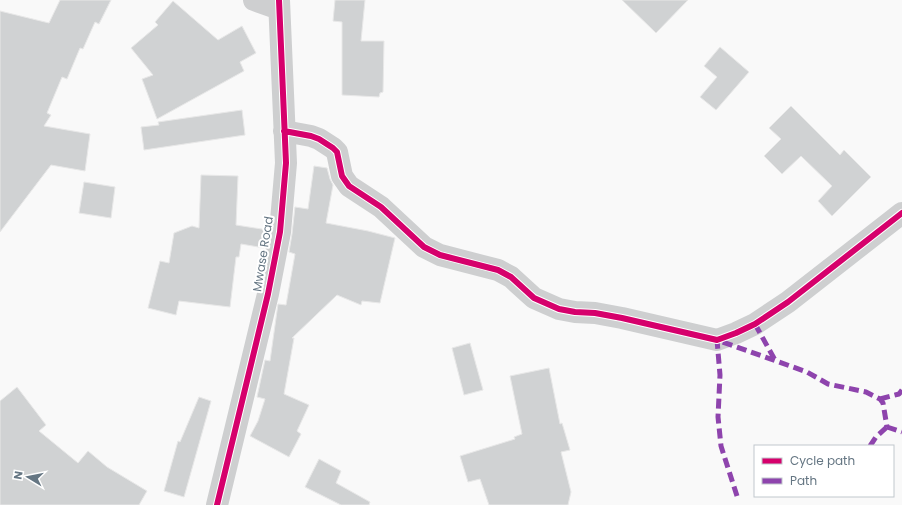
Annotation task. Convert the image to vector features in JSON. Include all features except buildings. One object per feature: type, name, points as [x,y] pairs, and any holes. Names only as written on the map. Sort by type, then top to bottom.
[{"type":"street","points":[[254,0],[279,4]]},
{"type":"street","name":"Mwase Road","points":[[217,505],[268,294],[280,232],[286,163],[279,4]]},
{"type":"street","points":[[284,131],[311,136],[333,148],[336,152],[342,176],[349,186],[381,207],[424,246],[440,255],[498,270],[511,277],[534,298],[559,309],[622,318],[717,340],[755,324],[788,302],[902,213]]},
{"type":"marked path","points":[[755,324],[775,360]]},
{"type":"marked path","points":[[737,496],[721,446],[718,417],[720,375],[717,340],[807,372],[828,384],[866,392],[880,399],[883,403],[887,427]]},
{"type":"marked path","points":[[880,399],[899,394],[902,390]]},
{"type":"marked path","points":[[887,427],[902,432]]},
{"type":"marked path","points":[[871,445],[876,437],[887,427]]},
{"type":"cycle path","points":[[217,505],[268,294],[280,232],[286,163],[279,0]]},
{"type":"cycle path","points":[[284,131],[311,136],[333,148],[337,152],[342,176],[349,186],[381,207],[424,247],[440,255],[498,270],[511,277],[534,298],[559,309],[622,318],[717,340],[755,324],[788,302],[902,213]]}]
